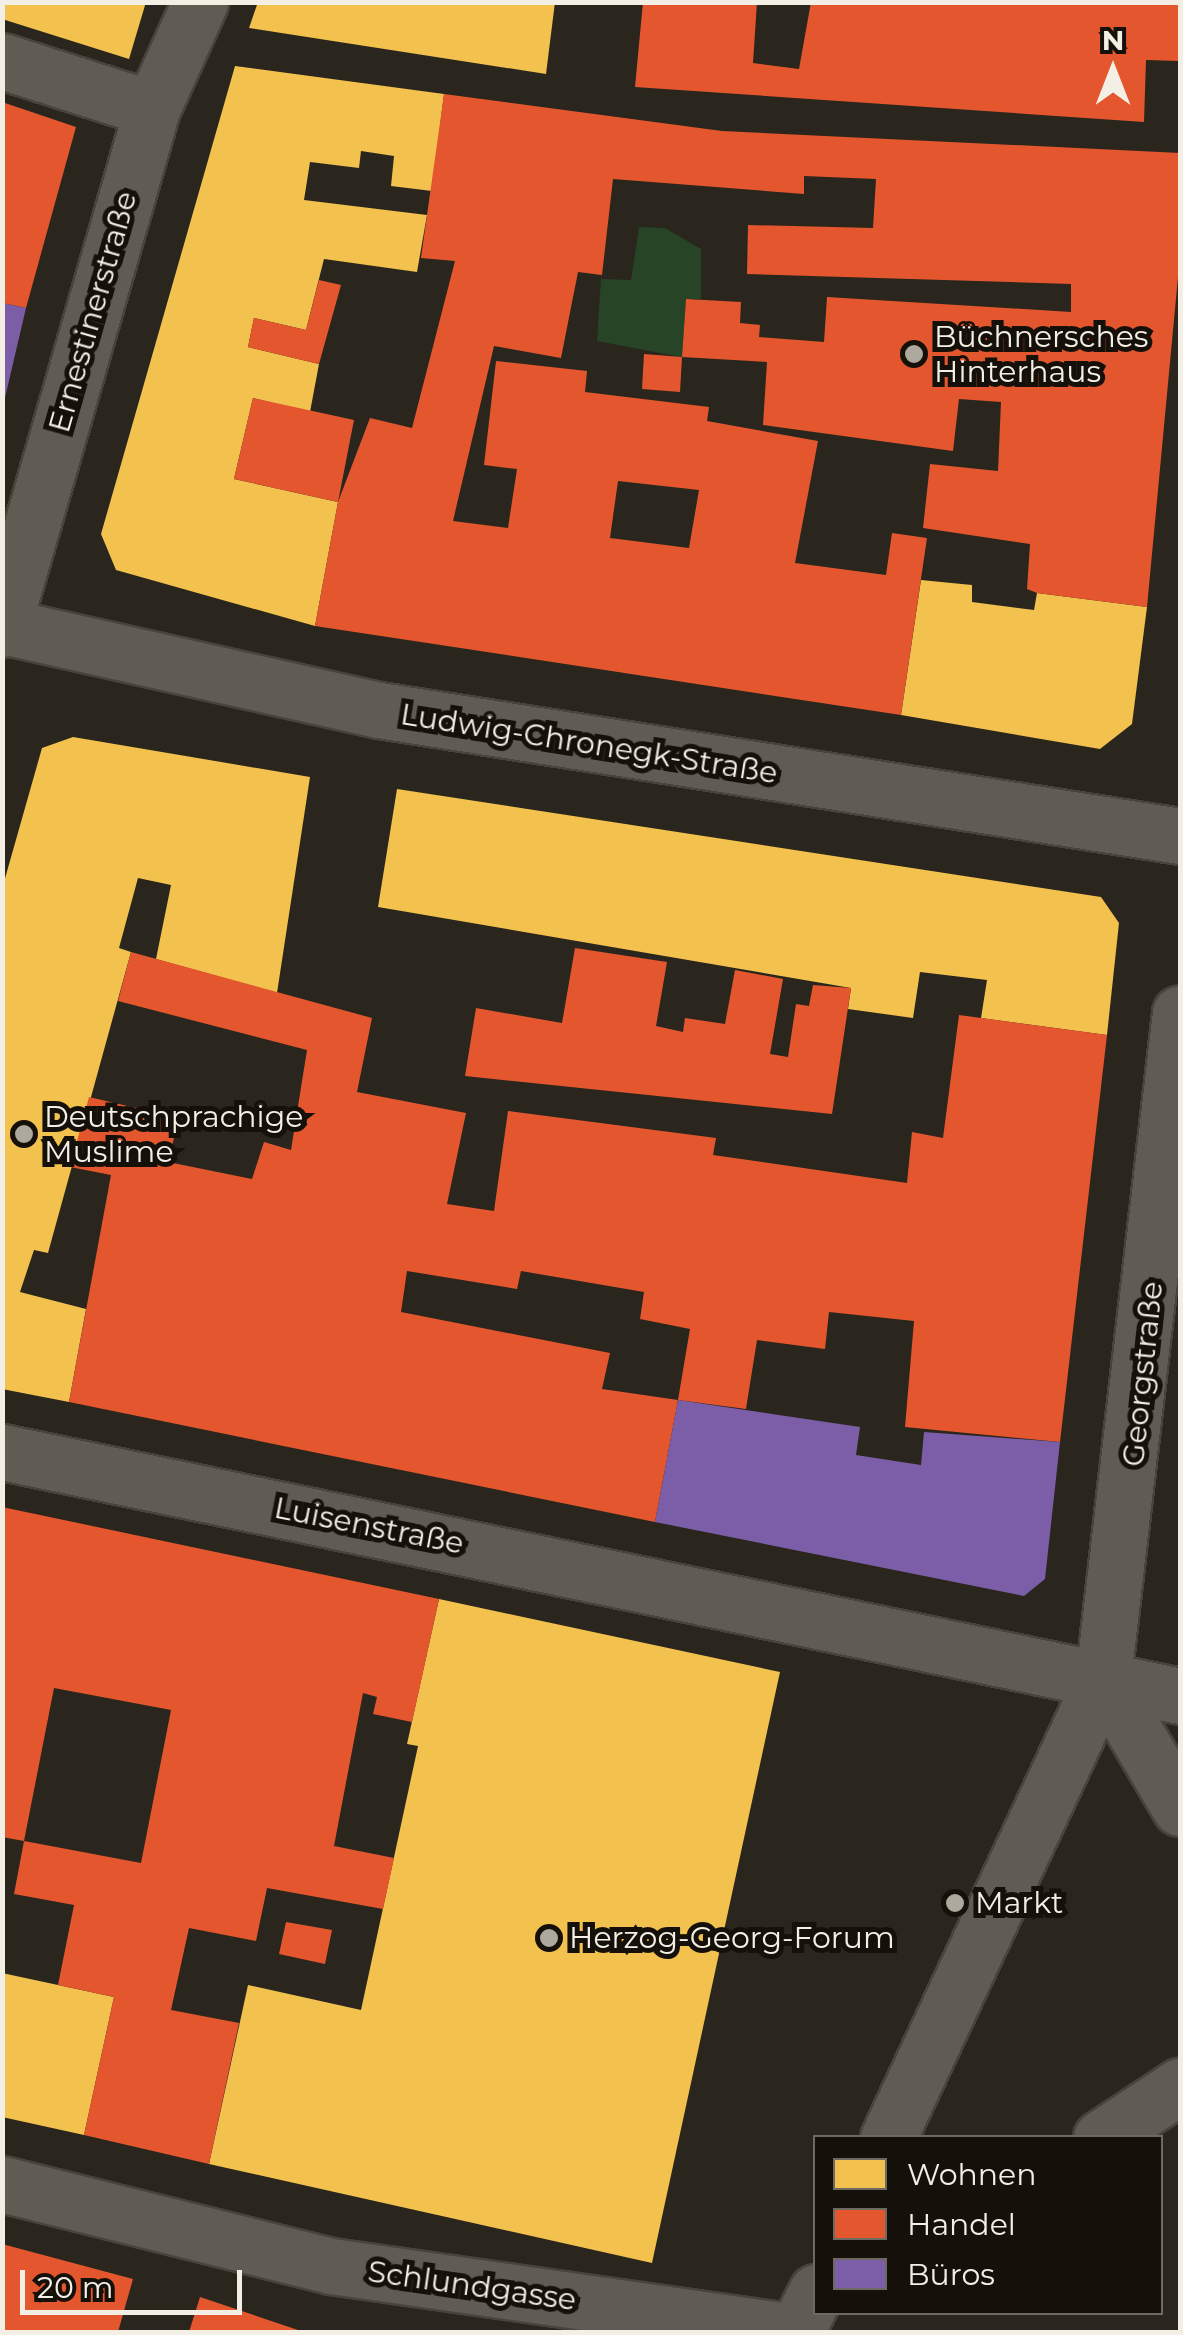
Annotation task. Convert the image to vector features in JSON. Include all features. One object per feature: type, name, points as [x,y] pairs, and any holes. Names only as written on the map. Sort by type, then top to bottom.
[{"type":"street","name":"Ernestinerstraße","points":[[3,628],[152,108],[200,2]]},
{"type":"street","points":[[2,61],[152,108]]},
{"type":"street","name":"Ludwig-Chronegk-Straße","points":[[3,628],[380,710],[1065,821],[1180,836]]},
{"type":"street","name":"Georgstraße","points":[[1103,1678],[1117,1616],[1180,1013]]},
{"type":"street","name":"Luisenstraße","points":[[2,1452],[1103,1678]]},
{"type":"street","points":[[1103,1678],[1180,1696]]},
{"type":"street","points":[[1103,1678],[1180,1808]]},
{"type":"street","points":[[889,2135],[1103,1678]]},
{"type":"street","points":[[1106,2135],[1180,2086]]},
{"type":"street","name":"Schlundgasse","points":[[2,2184],[331,2266],[796,2332]]},
{"type":"street","points":[[813,2298],[796,2332],[823,2315]]},
{"type":"green space","points":[[639,227],[665,228],[701,249],[701,299],[686,299],[682,357],[597,341],[601,279],[631,280]]},
{"type":"building: Wohnen","points":[[2,2],[146,2],[129,59],[2,19]]},
{"type":"building: Wohnen","points":[[258,2],[555,2],[546,74],[249,28]]},
{"type":"building: Wohnen","points":[[235,66],[444,94],[432,191],[391,186],[394,156],[361,151],[359,168],[310,162],[304,200],[427,215],[417,272],[324,259],[306,330],[254,318],[248,347],[319,364],[310,412],[253,398],[234,479],[338,502],[315,626],[116,570],[101,534]]},
{"type":"building: Wohnen","points":[[921,580],[972,585],[972,602],[1034,610],[1037,593],[1147,607],[1132,724],[1100,749],[901,715]]},
{"type":"building: Wohnen","points":[[73,737],[310,777],[277,993],[156,959],[171,885],[138,878],[119,948],[131,952],[48,1253],[34,1250],[20,1292],[86,1309],[69,1402],[2,1389],[2,889],[42,748]]},
{"type":"building: Wohnen","points":[[397,789],[1101,897],[1119,923],[1107,1035],[981,1018],[987,980],[920,972],[913,1018],[848,1009],[851,988],[378,907]]},
{"type":"building: Wohnen","name":"Herzog-Georg-Forum","points":[[439,1599],[780,1672],[652,2263],[209,2164],[248,1985],[361,2010],[418,1746],[407,1744]]},
{"type":"building: Wohnen","points":[[2,1973],[114,1997],[84,2135],[2,2117]]},
{"type":"building: Handel","points":[[643,2],[757,2],[753,63],[799,69],[811,2],[1180,2],[1180,61],[1146,60],[1144,122],[635,87]]},
{"type":"building: Handel","points":[[444,94],[722,131],[1180,153],[1180,256],[1147,607],[1037,593],[1027,589],[1030,544],[923,528],[930,464],[998,471],[1001,402],[959,399],[953,451],[763,425],[767,362],[682,357],[686,299],[741,302],[740,323],[760,325],[759,337],[824,342],[827,297],[1071,312],[1071,284],[747,274],[748,225],[873,228],[876,179],[804,176],[804,194],[613,179],[602,275],[578,272],[561,358],[494,346],[453,521],[508,528],[517,469],[484,465],[496,361],[587,371],[585,392],[709,407],[707,421],[818,441],[795,563],[886,575],[892,533],[927,538],[901,715],[315,626],[338,502],[370,418],[412,428],[455,261],[421,258]],"holes":[[[618,481],[699,490],[689,548],[610,538]]]},
{"type":"building: Handel","points":[[2,102],[76,127],[26,308],[2,303]]},
{"type":"building: Handel","points":[[319,280],[341,285],[319,364],[248,347],[254,318],[306,330]]},
{"type":"building: Handel","points":[[644,354],[682,357],[680,392],[642,389]]},
{"type":"building: Handel","points":[[253,398],[354,420],[338,502],[234,479]]},
{"type":"building: Handel","points":[[575,948],[667,962],[656,1026],[683,1032],[685,1018],[725,1024],[735,970],[783,979],[770,1054],[788,1057],[796,1004],[809,1006],[813,985],[851,988],[832,1114],[465,1076],[476,1008],[562,1023]]},
{"type":"building: Handel","points":[[131,952],[372,1018],[357,1092],[466,1113],[447,1204],[494,1211],[508,1111],[716,1138],[713,1155],[907,1183],[912,1132],[943,1138],[959,1015],[1107,1035],[1060,1442],[905,1427],[914,1321],[829,1312],[825,1349],[757,1340],[746,1409],[678,1400],[655,1522],[69,1402],[111,1175],[70,1167],[89,1097],[179,1118],[168,1162],[252,1179],[264,1142],[291,1150],[307,1050],[118,1001]],"holes":[[[407,1271],[517,1289],[521,1271],[644,1292],[640,1319],[690,1329],[678,1400],[602,1389],[610,1353],[401,1312]]]},
{"type":"building: Handel","points":[[2,1507],[439,1599],[412,1722],[373,1714],[377,1697],[363,1693],[334,1846],[394,1858],[383,1909],[267,1888],[256,1941],[189,1928],[171,2010],[239,2023],[209,2164],[84,2135],[114,1997],[58,1985],[74,1905],[14,1894],[24,1841],[2,1837]],"holes":[[[54,1688],[171,1710],[141,1863],[24,1841]]]},
{"type":"building: Handel","points":[[286,1922],[332,1930],[325,1964],[279,1954]]},
{"type":"building: Handel","points":[[2,2244],[133,2279],[118,2332],[2,2332]]},
{"type":"building: Handel","points":[[200,2297],[304,2332],[189,2332]]},
{"type":"building: Büros","points":[[2,303],[26,308],[4,402],[2,402]]},
{"type":"building: Büros","points":[[678,1400],[860,1427],[856,1455],[921,1465],[924,1432],[1060,1442],[1045,1579],[1024,1596],[655,1522]]},
{"type":"place","name":"Büchnersches Hinterhaus","points":[[914,354]]},
{"type":"place","name":"Deutschprachige Muslime","points":[[24,1134]]},
{"type":"place","name":"Markt","points":[[955,1903]]},
{"type":"place","name":"Herzog-Georg-Forum","points":[[549,1938]]}]
